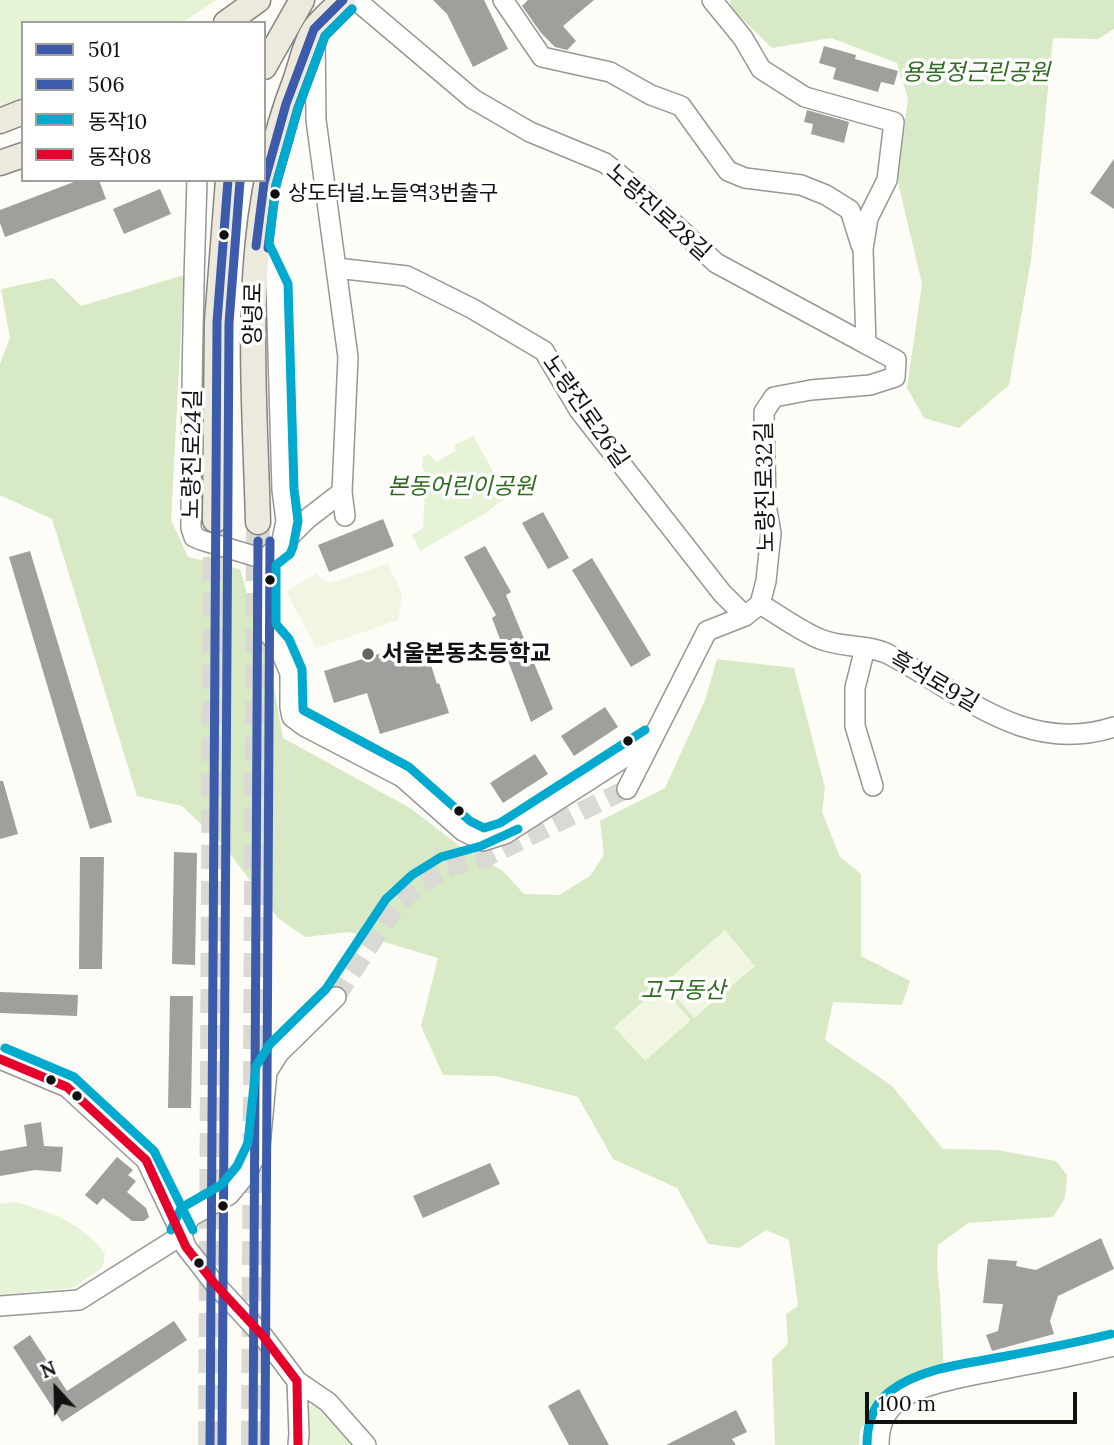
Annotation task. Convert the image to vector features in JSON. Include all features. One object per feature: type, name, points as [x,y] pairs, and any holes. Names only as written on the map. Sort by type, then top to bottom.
[{"type":"main road","points":[[229,21],[258,0]]},
{"type":"main road","points":[[266,60],[302,0]]},
{"type":"main road","name":"양녕로","points":[[258,522],[252,308],[256,246],[268,170],[286,104],[314,29],[342,0]]},
{"type":"main road","points":[[266,60],[314,29]]},
{"type":"main road","points":[[0,121],[21,113]]},
{"type":"main road","points":[[0,163],[21,156]]},
{"type":"main road","name":"양녕로","points":[[215,520],[217,322],[225,182]]},
{"type":"street","name":"노량진로28길","points":[[356,0],[473,99],[530,132],[605,163],[637,189],[716,263],[866,344]]},
{"type":"street","points":[[503,0],[542,57],[610,72],[651,95],[681,106],[728,171],[745,178],[801,185],[826,195],[850,210],[863,248]]},
{"type":"street","points":[[712,0],[743,38],[761,69],[805,97],[894,122],[887,180],[868,218],[863,248],[866,344]]},
{"type":"street","points":[[314,29],[316,120],[348,357],[342,492],[345,516]]},
{"type":"street","name":"노량진로24길","points":[[197,182],[192,321],[194,386],[191,528],[194,537],[201,540],[264,559]]},
{"type":"street","points":[[256,246],[276,285],[281,479],[286,522],[281,545]]},
{"type":"street","name":"노량진로26길","points":[[336,268],[407,276],[473,309],[544,351],[579,410],[722,593],[753,610]]},
{"type":"street","name":"노량진로32길","points":[[753,610],[766,581],[771,533],[766,505],[764,412],[774,397],[811,390],[870,385],[895,377],[896,359],[866,344]]},
{"type":"street","points":[[342,492],[307,519],[264,559],[264,628],[278,645],[290,673],[292,717],[304,726],[402,776],[463,831],[483,841],[505,834],[652,740]]},
{"type":"street","points":[[628,789],[707,631],[753,610]]},
{"type":"street","name":"흑석로9길","points":[[753,610],[821,639],[885,653],[977,708],[1009,723],[1059,736],[1114,726]]},
{"type":"street","points":[[865,648],[855,688],[855,726],[873,786]]},
{"type":"street","points":[[0,1306],[79,1300],[182,1235],[190,1217],[229,1195],[247,1173],[260,1146],[267,1072],[279,1053],[336,997]]},
{"type":"street","points":[[0,1059],[66,1087],[146,1160],[186,1247],[214,1283],[263,1336],[297,1381],[328,1402],[366,1445]]},
{"type":"street","points":[[879,1445],[879,1430],[885,1416],[894,1404],[916,1390],[973,1375],[1114,1346]]},
{"type":"street","points":[[297,1381],[298,1445]]},
{"type":"green space","points":[[0,0],[217,0],[184,21],[21,21],[21,99],[0,106]]},
{"type":"green space","name":"용봉정근린공원","points":[[730,0],[1114,0],[1114,29],[1098,39],[1053,38],[1031,260],[1009,385],[959,428],[924,418],[907,388],[922,284],[897,178],[908,99],[897,63],[831,38],[772,48],[731,8]]},
{"type":"green space","name":"고구동산","points":[[184,275],[171,520],[188,557],[240,569],[273,682],[283,738],[410,808],[460,846],[503,871],[524,894],[559,895],[590,876],[604,855],[600,821],[665,788],[705,700],[717,659],[794,668],[825,788],[822,812],[840,857],[861,874],[861,956],[910,981],[902,1005],[833,1002],[825,1040],[892,1086],[943,1149],[997,1150],[1056,1161],[1067,1175],[1065,1198],[1053,1217],[968,1223],[938,1245],[944,1373],[901,1382],[860,1430],[859,1445],[775,1445],[772,1359],[788,1344],[786,1314],[798,1306],[789,1240],[766,1230],[739,1248],[708,1244],[677,1188],[613,1159],[578,1097],[495,1076],[443,1075],[421,1026],[438,958],[350,932],[305,937],[278,918],[225,847],[182,806],[137,796],[52,519],[0,495],[0,364],[10,338],[1,289],[53,278],[81,306]]},
{"type":"green space","name":"본동어린이공원","points":[[473,436],[508,497],[420,551],[412,535],[423,528],[426,474],[422,467],[423,457],[429,454],[436,462],[456,451],[454,445]]},
{"type":"green space","points":[[388,564],[402,594],[398,620],[316,648],[286,591],[316,574],[329,583]]},
{"type":"green space","points":[[725,930],[755,966],[694,1018],[664,983]]},
{"type":"green space","points":[[661,986],[691,1020],[645,1061],[614,1027]]},
{"type":"green space","points":[[16,1202],[42,1210],[77,1227],[105,1254],[103,1267],[73,1288],[0,1295],[0,1204]]},
{"type":"green space","points":[[313,1404],[319,1406],[356,1445],[304,1445],[307,1407]]},
{"type":"building","points":[[433,0],[484,0],[508,49],[473,67],[447,14]]},
{"type":"building","points":[[528,0],[594,0],[563,26],[576,41],[567,50],[555,47],[541,33],[522,6]]},
{"type":"building","points":[[824,46],[856,55],[855,59],[898,71],[894,85],[881,82],[878,92],[833,79],[836,68],[819,63]]},
{"type":"building","points":[[807,110],[849,122],[844,143],[811,134],[813,124],[804,122]]},
{"type":"building","points":[[1114,159],[1114,209],[1090,193]]},
{"type":"building","points":[[74,182],[100,182],[106,199],[5,237],[0,223],[0,210]]},
{"type":"building","points":[[160,189],[171,214],[124,234],[113,209]]},
{"type":"building","points":[[543,512],[569,558],[548,569],[522,523]]},
{"type":"building","points":[[383,519],[394,546],[329,572],[318,545]]},
{"type":"building","points":[[485,546],[511,592],[506,595],[553,709],[531,722],[492,618],[496,615],[464,557]]},
{"type":"building","points":[[30,551],[112,822],[90,829],[9,557]]},
{"type":"building","points":[[592,558],[651,655],[631,667],[572,570]]},
{"type":"building","points":[[423,640],[449,713],[380,734],[367,693],[334,703],[324,671]]},
{"type":"building","points":[[605,707],[618,727],[574,756],[561,736]]},
{"type":"building","points":[[535,754],[548,774],[503,803],[490,783]]},
{"type":"building","points":[[0,781],[3,781],[18,834],[0,839]]},
{"type":"building","points":[[174,852],[197,853],[195,965],[172,964]]},
{"type":"building","points":[[80,857],[104,857],[102,969],[79,969]]},
{"type":"building","points":[[0,992],[78,995],[77,1016],[0,1013]]},
{"type":"building","points":[[170,996],[193,996],[191,1108],[168,1108]]},
{"type":"building","points":[[41,1122],[44,1146],[63,1147],[61,1172],[35,1170],[0,1176],[0,1151],[27,1146],[24,1125]]},
{"type":"building","points":[[117,1157],[133,1170],[128,1175],[136,1181],[127,1192],[146,1208],[149,1217],[144,1221],[132,1221],[103,1198],[97,1205],[85,1195]]},
{"type":"building","points":[[490,1163],[500,1184],[423,1218],[413,1196]]},
{"type":"building","points":[[1101,1238],[1114,1269],[1058,1296],[1050,1321],[1054,1334],[992,1351],[986,1335],[998,1331],[1003,1304],[983,1303],[988,1259],[1017,1261],[1016,1266],[1036,1270]]},
{"type":"building","points":[[174,1321],[187,1340],[62,1422],[13,1347],[30,1335],[67,1391]]},
{"type":"building","points":[[579,1389],[609,1445],[569,1445],[548,1406]]},
{"type":"building","points":[[736,1410],[747,1432],[732,1439],[736,1445],[666,1445]]},
{"type":"tunnel","points":[[210,1445],[215,520]]},
{"type":"tunnel","points":[[253,1445],[258,522]]},
{"type":"tunnel","points":[[336,997],[395,907],[419,885],[446,868],[485,858],[627,789]]},
{"type":"transit line","name":"501","points":[[266,176],[286,104],[314,29],[343,0]]},
{"type":"transit line","name":"506","points":[[268,248],[276,185],[298,108],[325,36],[352,9]]},
{"type":"transit line","name":"동작10","points":[[352,9],[325,36],[298,108],[276,185],[269,244],[288,284],[294,489],[298,521],[290,554],[276,565],[276,624],[289,639],[302,669],[303,710],[409,767],[470,821],[484,828],[500,823],[645,730]]},
{"type":"transit line","name":"501","points":[[210,1445],[217,322],[228,182]]},
{"type":"transit line","name":"506","points":[[222,1445],[229,323],[240,182]]},
{"type":"transit line","name":"501","points":[[256,246],[264,182]]},
{"type":"transit line","name":"501","points":[[253,1445],[258,541]]},
{"type":"transit line","name":"506","points":[[265,1445],[270,541]]},
{"type":"transit line","name":"동작10","points":[[171,1230],[181,1208],[221,1185],[237,1166],[248,1143],[256,1066],[270,1044],[326,989],[386,899],[412,875],[441,857],[481,846],[518,829]]},
{"type":"transit line","name":"동작10","points":[[5,1048],[74,1077],[154,1151],[193,1230]]},
{"type":"transit line","name":"동작08","points":[[0,1059],[67,1087],[146,1160],[186,1247],[214,1283],[263,1336],[297,1381],[298,1445]]},
{"type":"transit line","name":"동작10","points":[[867,1445],[868,1430],[879,1403],[889,1392],[914,1377],[957,1365],[1111,1334]]},
{"type":"place","name":"상도터널.노들역3번출구","points":[[275,194]]},
{"type":"place","name":"서울본동초등학교","points":[[368,654]]}]
